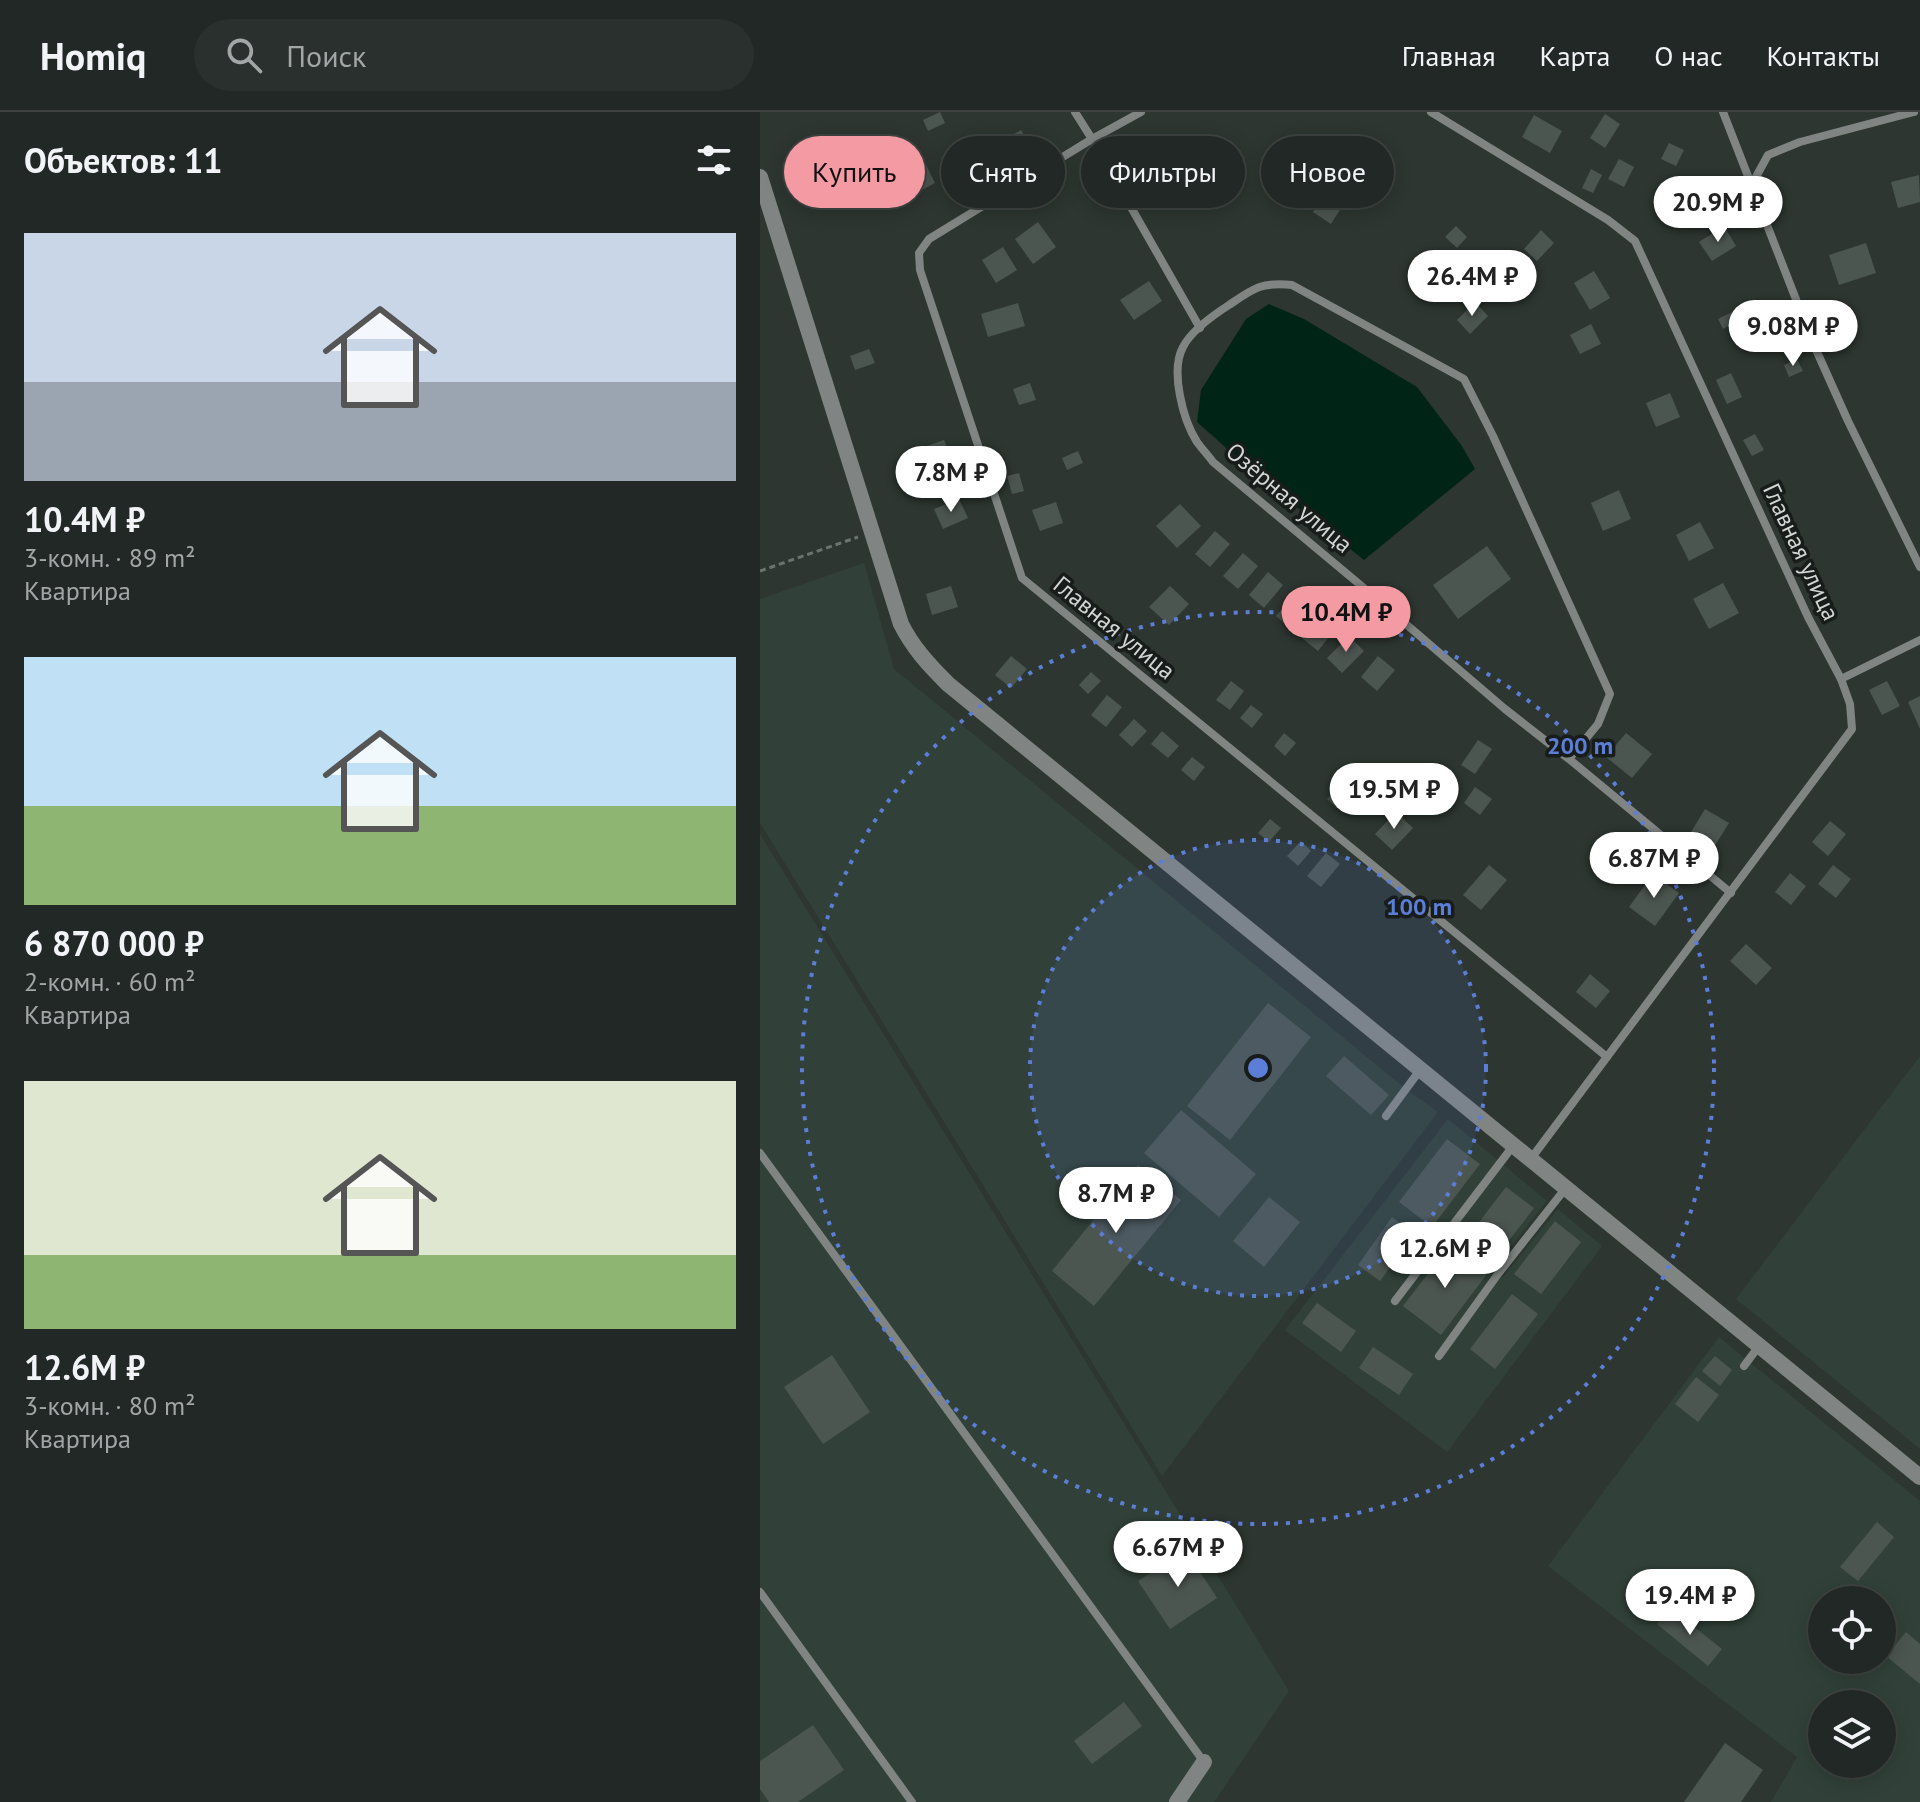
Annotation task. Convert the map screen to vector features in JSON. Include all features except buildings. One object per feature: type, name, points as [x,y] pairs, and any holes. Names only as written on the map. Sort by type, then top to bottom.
[{"type":"street","points":[[760,177],[901,624],[926,663],[1920,1477]]},
{"type":"street","points":[[1177,1802],[1204,1762]]},
{"type":"lane","points":[[1075,112],[1090,136]]},
{"type":"lane","name":"Главная улица","points":[[1097,136],[1141,112]]},
{"type":"lane","name":"Главная улица","points":[[1431,112],[1608,220],[1635,241],[1850,704],[1852,729],[1530,1160]]},
{"type":"lane","points":[[1723,112],[1813,343],[1920,567]]},
{"type":"lane","points":[[1751,186],[1768,155],[1800,142],[1914,112]]},
{"type":"lane","name":"Главная улица","points":[[1081,146],[929,239],[919,253],[920,270],[1022,578],[1607,1057]]},
{"type":"lane","points":[[1131,208],[1200,328]]},
{"type":"lane","name":"Озёрная улица","points":[[1569,759],[1598,724],[1610,694],[1464,379],[1292,285],[1270,283],[1251,290],[1218,312],[1183,346],[1177,366],[1185,416],[1197,441],[1213,462],[1505,709],[1731,893]]},
{"type":"lane","points":[[1841,679],[1920,640]]},
{"type":"lane","points":[[1386,1116],[1420,1070]]},
{"type":"lane","points":[[1395,1301],[1513,1146]]},
{"type":"lane","points":[[760,1153],[1204,1762]]},
{"type":"lane","points":[[1439,1356],[1565,1189]]},
{"type":"lane","points":[[1744,1366],[1759,1346]]},
{"type":"lane","points":[[760,1592],[912,1802]]},
{"type":"path","points":[[760,571],[867,534]]},
{"type":"shaded area","points":[[1269,304],[1304,319],[1417,387],[1462,446],[1475,469],[1364,560],[1260,478],[1197,422],[1201,390],[1246,319]]},
{"type":"shaded area","points":[[864,563],[894,669],[1438,1112],[1162,1476],[760,823],[760,599]]},
{"type":"shaded area","points":[[760,834],[1289,1691],[1214,1802],[760,1802]]},
{"type":"shaded area","points":[[1920,1056],[1920,1449],[1736,1299]]},
{"type":"shaded area","points":[[1448,1119],[1547,1201],[1493,1269],[1502,1278],[1558,1209],[1602,1246],[1447,1452],[1285,1330]]},
{"type":"shaded area","points":[[1719,1337],[1920,1501],[1920,1802],[1771,1802],[1797,1757],[1548,1566]]}]
